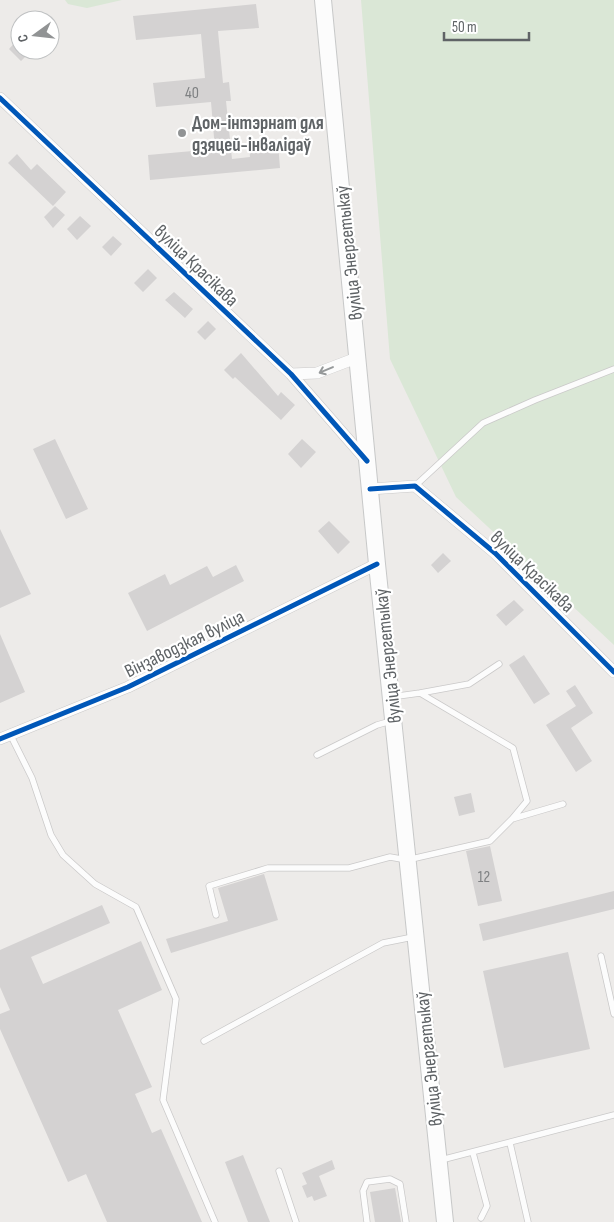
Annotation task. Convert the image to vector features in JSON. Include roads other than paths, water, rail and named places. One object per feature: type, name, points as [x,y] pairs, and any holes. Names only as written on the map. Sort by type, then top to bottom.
[{"type":"main road","name":"вуліца Энергетыкаў","points":[[323,0],[359,356],[377,564],[445,1222]]},
{"type":"street","name":"вуліца Красікава","points":[[0,98],[291,374],[368,461]]},
{"type":"street","points":[[291,374],[317,374],[359,356]]},
{"type":"street","points":[[370,489],[415,486]]},
{"type":"street","name":"вуліца Красікава","points":[[415,486],[495,553],[614,672]]},
{"type":"street","name":"Вінзаводзкая вуліца","points":[[5,738],[128,687],[377,564]]},
{"type":"lane","points":[[415,486],[484,423],[534,400],[614,369]]},
{"type":"lane","points":[[391,697],[469,684],[499,664]]},
{"type":"lane","points":[[216,916],[209,886],[268,868],[349,868],[390,857],[408,860],[490,841],[512,819],[527,801],[513,748],[420,693]]},
{"type":"lane","points":[[317,755],[377,725],[393,721]]},
{"type":"lane","points":[[5,738],[32,778],[50,835],[62,855],[95,884],[136,907],[176,999],[163,1100],[215,1222]]},
{"type":"lane","points":[[512,819],[563,804]]},
{"type":"lane","points":[[204,1041],[383,943],[416,937]]},
{"type":"lane","points":[[601,956],[614,1014]]},
{"type":"lane","points":[[439,1160],[473,1153],[614,1115]]},
{"type":"lane","points":[[510,1143],[528,1222]]},
{"type":"lane","points":[[473,1153],[487,1206],[481,1218]]},
{"type":"lane","points":[[279,1171],[296,1222]]},
{"type":"lane","points":[[367,1222],[363,1191],[367,1182],[390,1179],[400,1184],[406,1222]]},
{"type":"place","name":"Дом-інтэрнат для дзяцей-інвалідаў","points":[[182,133]]}]
